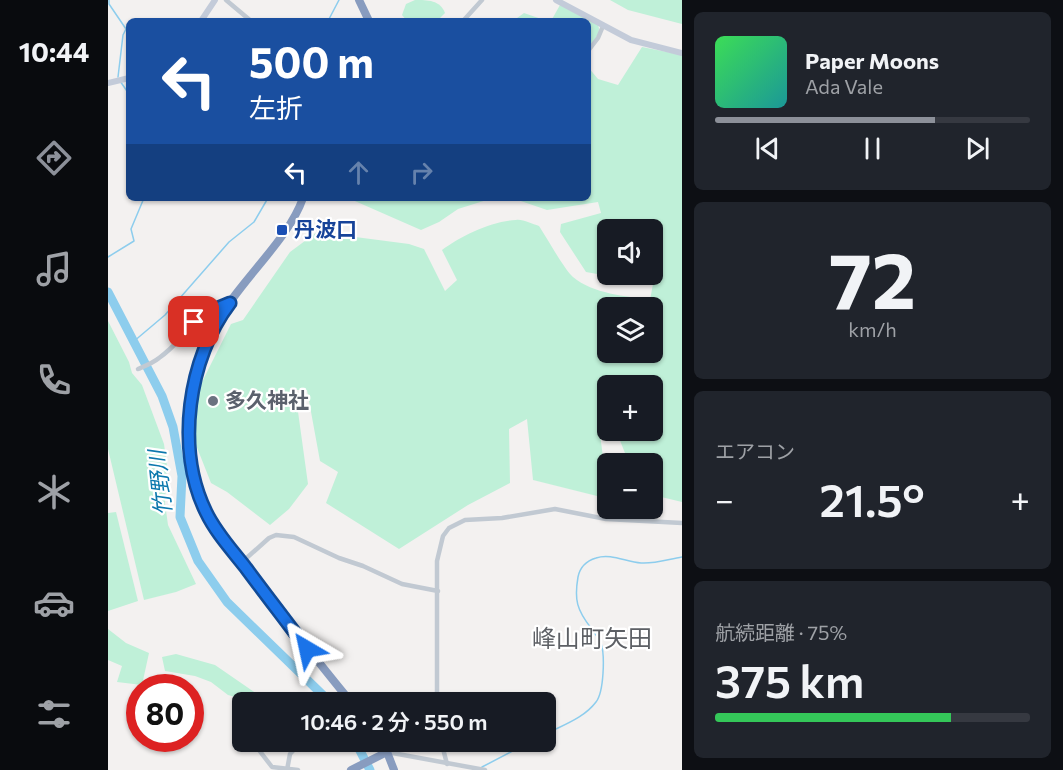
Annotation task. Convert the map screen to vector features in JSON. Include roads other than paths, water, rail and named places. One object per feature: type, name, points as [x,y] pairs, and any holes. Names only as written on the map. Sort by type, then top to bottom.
[{"type":"highway","points":[[359,0],[368,18]]},
{"type":"highway","points":[[302,201],[292,221],[230,303],[209,339],[193,386],[189,417],[190,437],[195,480],[206,511],[220,535],[343,692]]},
{"type":"highway","points":[[351,770],[384,753],[394,770]]},
{"type":"main road","points":[[203,18],[215,0]]},
{"type":"main road","points":[[556,0],[589,18]]},
{"type":"main road","points":[[591,19],[631,40],[682,53]]},
{"type":"main road","points":[[108,83],[126,79]]},
{"type":"street","points":[[226,0],[247,18]]},
{"type":"street","points":[[466,18],[480,2],[471,0]]},
{"type":"street","points":[[591,47],[603,26]]},
{"type":"street","points":[[138,369],[159,359],[194,322],[206,313],[230,303]]},
{"type":"street","points":[[437,692],[437,561],[443,536],[449,528],[465,520],[502,518],[555,509],[606,519],[682,523]]},
{"type":"street","points":[[242,563],[269,538],[276,535],[294,537],[402,584],[438,591]]},
{"type":"street","points":[[259,752],[270,768],[298,770]]},
{"type":"street","points":[[288,769],[292,752]]},
{"type":"street","points":[[444,752],[447,764]]},
{"type":"street","points":[[384,753],[485,770]]},
{"type":"waterway","points":[[109,0],[109,4],[126,29],[123,35],[118,77]]},
{"type":"waterway","points":[[330,18],[339,0]]},
{"type":"waterway","points":[[120,81],[126,90]]},
{"type":"waterway","points":[[108,257],[134,241],[131,229],[143,201]]},
{"type":"waterway","points":[[133,342],[165,315],[229,242],[254,222],[266,201]]},
{"type":"waterway","name":"竹野川","points":[[108,292],[162,396],[173,427],[182,476],[180,517],[198,561],[227,602],[320,692]]},
{"type":"waterway","points":[[556,729],[573,721],[591,708],[601,690],[603,664],[601,643],[582,616],[576,592],[582,567],[589,561],[602,557],[646,563],[682,557]]},
{"type":"waterway","name":"竹野川","points":[[361,752],[370,770]]},
{"type":"waterway","points":[[482,767],[511,752]]},
{"type":"place","name":"丹波口","points":[[282,230]]},
{"type":"place","name":"多久神社","points":[[213,401]]},
{"type":"district","name":"峰山町矢田","points":[[592,639]]}]
